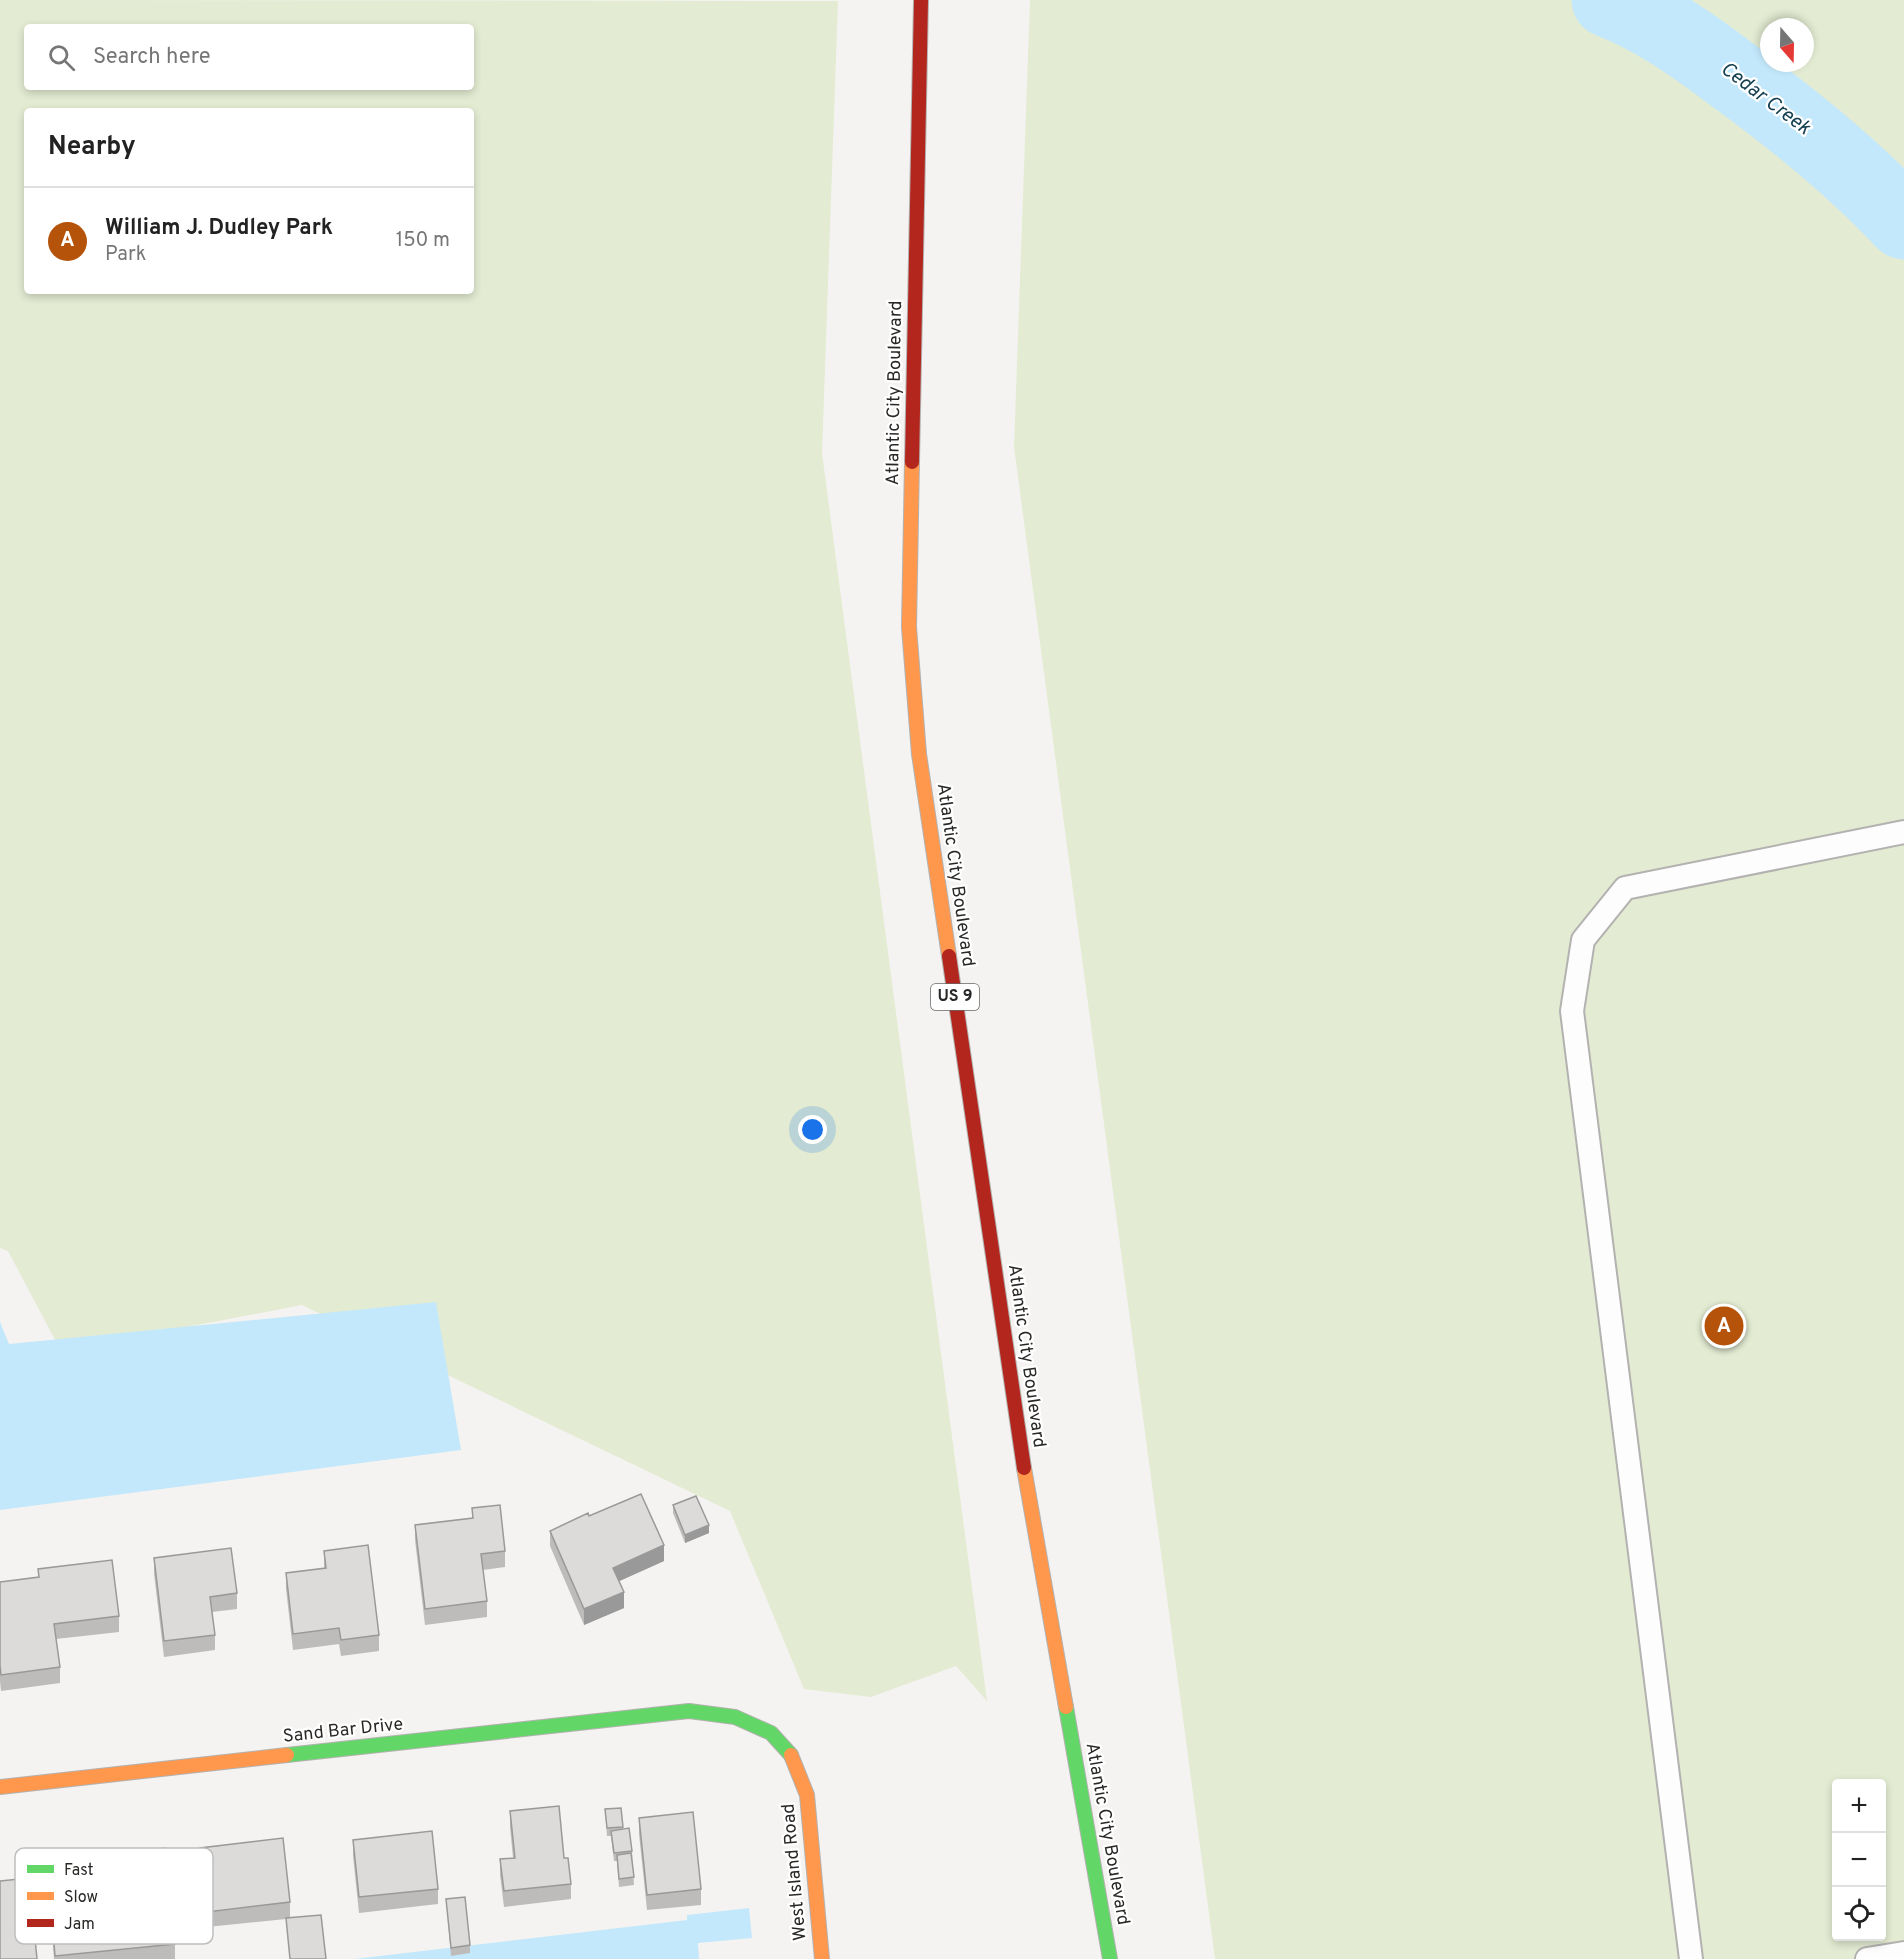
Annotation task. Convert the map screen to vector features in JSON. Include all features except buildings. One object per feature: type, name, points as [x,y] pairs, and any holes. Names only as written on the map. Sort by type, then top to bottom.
[{"type":"main road","name":"Atlantic City Boulevard","points":[[921,0],[909,627],[919,754],[1028,1493],[1110,1959]]},
{"type":"main road","name":"Sand Bar Drive","points":[[0,1787],[689,1711]]},
{"type":"main road","name":"West Island Road","points":[[689,1711],[735,1717],[771,1733],[791,1755],[807,1795],[822,1959]]},
{"type":"lane","points":[[1690,1959],[1572,1011],[1582,940],[1625,888],[1904,832]]},
{"type":"lane","points":[[1867,1959],[1904,1953]]},
{"type":"green space","points":[[0,0],[838,1],[822,453],[987,1701],[956,1666],[871,1697],[804,1689],[730,1511],[302,1305],[61,1351],[8,1251],[0,1248]]},
{"type":"green space","points":[[1030,0],[1904,0],[1904,1959],[1215,1959],[1014,447]]},
{"type":"water","points":[[436,1302],[461,1450],[0,1510],[0,1322],[9,1344]]},
{"type":"water","points":[[749,1908],[752,1938],[698,1943],[699,1959],[354,1959],[687,1920],[687,1915]]},
{"type":"waterway","name":"Cedar Creek","points":[[1609,0],[1672,32],[1753,90],[1842,162],[1904,222]]},
{"type":"traffic: fast","points":[[1066,1707],[1110,1959]]},
{"type":"traffic: fast","points":[[287,1755],[689,1711],[735,1717],[771,1733],[791,1755]]},
{"type":"traffic: slow","points":[[912,462],[909,627],[919,754],[949,956]]},
{"type":"traffic: slow","points":[[1024,1468],[1066,1707]]},
{"type":"traffic: slow","points":[[0,1787],[287,1755]]},
{"type":"traffic: slow","points":[[791,1755],[807,1795],[822,1959]]},
{"type":"traffic: jam","points":[[912,462],[921,0]]},
{"type":"traffic: jam","points":[[949,956],[1024,1468]]},
{"type":"place","name":"William J. Dudley Park","points":[[1724,1326]]}]
